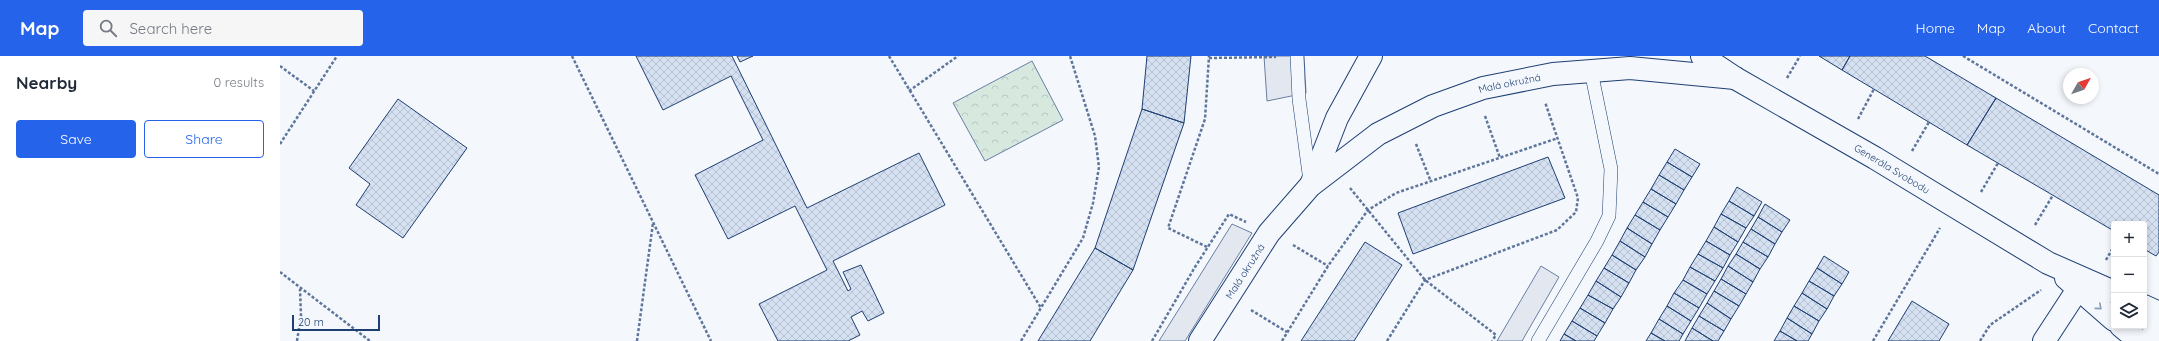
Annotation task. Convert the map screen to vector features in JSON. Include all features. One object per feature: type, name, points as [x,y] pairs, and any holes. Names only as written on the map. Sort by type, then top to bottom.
[{"type":"street","name":"Malá okružná","points":[[1310,186],[1337,118],[1371,56]]},
{"type":"street","name":"Generála Svobodu","points":[[1702,56],[1735,78],[1875,158],[2048,263]]},
{"type":"street","name":"Malá okružná","points":[[1200,341],[1268,233],[1310,186],[1378,134],[1432,106],[1483,88],[1536,78],[1591,71],[1630,68],[1735,78]]},
{"type":"street","points":[[2048,263],[2111,317]]},
{"type":"street","points":[[2048,263],[2111,291]]},
{"type":"street","points":[[2044,341],[2078,289]]},
{"type":"street","points":[[2147,307],[2159,313]]},
{"type":"street","points":[[2152,341],[2155,326],[2159,321]]},
{"type":"street","points":[[2125,329],[2139,341]]},
{"type":"lane","points":[[1297,56],[1299,99],[1310,186]]},
{"type":"lane","points":[[1538,341],[1597,241],[1609,216],[1611,169],[1591,71]]},
{"type":"path","points":[[280,144],[337,56]]},
{"type":"path","points":[[572,56],[711,341]]},
{"type":"path","points":[[889,56],[1041,308]]},
{"type":"path","points":[[909,91],[958,56]]},
{"type":"path","points":[[1021,341],[1083,238],[1093,202],[1099,167],[1095,136],[1070,56]]},
{"type":"path","points":[[1207,248],[1168,228],[1205,120],[1209,57],[1297,56]]},
{"type":"path","points":[[1786,81],[1800,56]]},
{"type":"path","points":[[1963,56],[2159,174]]},
{"type":"path","points":[[280,66],[314,91]]},
{"type":"path","points":[[1387,341],[1425,280],[1557,230],[1568,222],[1576,212],[1578,198],[1536,78]]},
{"type":"path","points":[[1857,121],[1874,89]]},
{"type":"path","points":[[1485,115],[1500,158]]},
{"type":"path","points":[[1910,155],[1929,122]]},
{"type":"path","points":[[1414,138],[1431,182]]},
{"type":"path","points":[[1282,341],[1328,266],[1368,210],[1396,194],[1558,138]]},
{"type":"path","points":[[1978,196],[1998,163]]},
{"type":"path","points":[[1333,168],[1425,280],[1496,335],[1492,341]]},
{"type":"path","points":[[2032,230],[2053,195]]},
{"type":"path","points":[[1152,341],[1229,214],[1248,223]]},
{"type":"path","points":[[1872,341],[1944,221]]},
{"type":"path","points":[[637,341],[653,222]]},
{"type":"path","points":[[1292,244],[1328,266]]},
{"type":"path","points":[[280,272],[300,289],[370,341]]},
{"type":"path","points":[[1980,341],[1990,325],[2046,286]]},
{"type":"path","points":[[297,341],[301,316],[300,289]]},
{"type":"path","points":[[1250,309],[1287,332]]},
{"type":"green space","points":[[1032,61],[1063,120],[985,161],[953,103]]},
{"type":"shaded area","points":[[1264,56],[1304,56],[1306,93],[1267,101]]},
{"type":"shaded area","points":[[1232,224],[1252,233],[1185,341],[1159,341]]},
{"type":"shaded area","points":[[1541,266],[1559,277],[1522,341],[1497,341]]},
{"type":"building","points":[[636,56],[732,56],[807,208],[919,153],[945,205],[833,261],[848,291],[851,289],[843,272],[861,265],[884,313],[868,321],[862,311],[851,317],[860,335],[848,341],[778,341],[759,304],[827,270],[795,206],[728,239],[695,175],[763,140],[731,76],[663,110]]},
{"type":"building","points":[[737,56],[753,56],[740,62]]},
{"type":"building","points":[[1147,56],[1191,56],[1184,123],[1142,109]]},
{"type":"building","points":[[1819,56],[1850,56],[1842,70]]},
{"type":"building","points":[[1850,56],[1925,56],[1996,98],[1967,145],[1842,70]]},
{"type":"building","points":[[1996,98],[2159,195],[2159,252],[2156,256],[2147,251],[2147,221],[2111,221],[2111,229],[1967,145]]},
{"type":"building","points":[[398,99],[467,148],[403,238],[356,205],[370,184],[349,168]]},
{"type":"building","points":[[1142,109],[1184,123],[1133,270],[1095,248]]},
{"type":"building","points":[[1675,149],[1700,164],[1692,177],[1667,162]]},
{"type":"building","points":[[1548,157],[1565,198],[1413,254],[1398,213]]},
{"type":"building","points":[[1667,162],[1692,177],[1684,190],[1659,175]]},
{"type":"building","points":[[1659,175],[1684,190],[1676,204],[1651,189]]},
{"type":"building","points":[[1737,187],[1762,202],[1754,216],[1729,201]]},
{"type":"building","points":[[1651,189],[1676,204],[1668,217],[1643,202]]},
{"type":"building","points":[[1729,201],[1754,216],[1746,228],[1721,214]]},
{"type":"building","points":[[1643,202],[1668,217],[1660,230],[1635,215]]},
{"type":"building","points":[[1765,204],[1790,220],[1782,232],[1758,217]]},
{"type":"building","points":[[1721,214],[1746,228],[1738,242],[1714,227]]},
{"type":"building","points":[[1635,215],[1660,230],[1652,244],[1627,228]]},
{"type":"building","points":[[1758,217],[1782,232],[1775,244],[1751,229]]},
{"type":"building","points":[[1714,227],[1738,242],[1730,255],[1706,241]]},
{"type":"building","points":[[1627,228],[1652,244],[1645,257],[1620,241]]},
{"type":"building","points":[[1751,229],[1775,244],[1768,257],[1743,242]]},
{"type":"building","points":[[1620,241],[1645,257],[1636,270],[1612,255]]},
{"type":"building","points":[[1706,241],[1730,255],[1723,268],[1698,254]]},
{"type":"building","points":[[1365,242],[1402,265],[1354,341],[1301,341]]},
{"type":"building","points":[[1743,242],[1768,257],[1760,269],[1736,254]]},
{"type":"building","points":[[1095,248],[1133,270],[1090,341],[1038,341]]},
{"type":"building","points":[[1698,254],[1723,268],[1715,281],[1690,267]]},
{"type":"building","points":[[1736,254],[1760,269],[1753,282],[1728,266]]},
{"type":"building","points":[[1612,255],[1636,270],[1629,283],[1604,268]]},
{"type":"building","points":[[1824,256],[1849,272],[1842,284],[1817,268]]},
{"type":"building","points":[[1728,266],[1753,282],[1746,294],[1721,279]]},
{"type":"building","points":[[1690,267],[1715,281],[1707,294],[1683,280]]},
{"type":"building","points":[[1604,268],[1629,283],[1621,297],[1596,281]]},
{"type":"building","points":[[1817,268],[1842,284],[1834,296],[1809,281]]},
{"type":"building","points":[[1721,279],[1746,294],[1739,306],[1714,291]]},
{"type":"building","points":[[1683,280],[1707,294],[1699,308],[1674,293]]},
{"type":"building","points":[[1596,281],[1621,297],[1613,309],[1588,295]]},
{"type":"building","points":[[1809,281],[1834,296],[1827,309],[1802,293]]},
{"type":"building","points":[[1714,291],[1739,306],[1731,319],[1707,303]]},
{"type":"building","points":[[1674,293],[1699,308],[1691,321],[1667,306]]},
{"type":"building","points":[[1802,293],[1827,309],[1819,321],[1794,306]]},
{"type":"building","points":[[1588,295],[1613,309],[1605,323],[1580,308]]},
{"type":"building","points":[[1912,301],[1949,324],[1939,341],[1888,341]]},
{"type":"building","points":[[1707,303],[1731,319],[1724,331],[1699,316]]},
{"type":"building","points":[[1667,306],[1691,321],[1683,334],[1659,319]]},
{"type":"building","points":[[1794,306],[1819,321],[1812,334],[1787,318]]},
{"type":"building","points":[[1580,308],[1605,323],[1597,336],[1572,321]]},
{"type":"building","points":[[1699,316],[1724,331],[1718,341],[1713,341],[1692,328]]},
{"type":"building","points":[[1787,318],[1812,334],[1808,341],[1797,341],[1780,331]]},
{"type":"building","points":[[1659,319],[1683,334],[1679,341],[1665,341],[1651,333]]},
{"type":"building","points":[[1572,321],[1597,336],[1594,341],[1576,341],[1564,334]]},
{"type":"building","points":[[1692,328],[1713,341],[1685,341]]},
{"type":"building","points":[[1780,331],[1797,341],[1774,341]]},
{"type":"building","points":[[1651,333],[1665,341],[1646,341]]},
{"type":"building","points":[[1564,334],[1576,341],[1560,341]]}]
